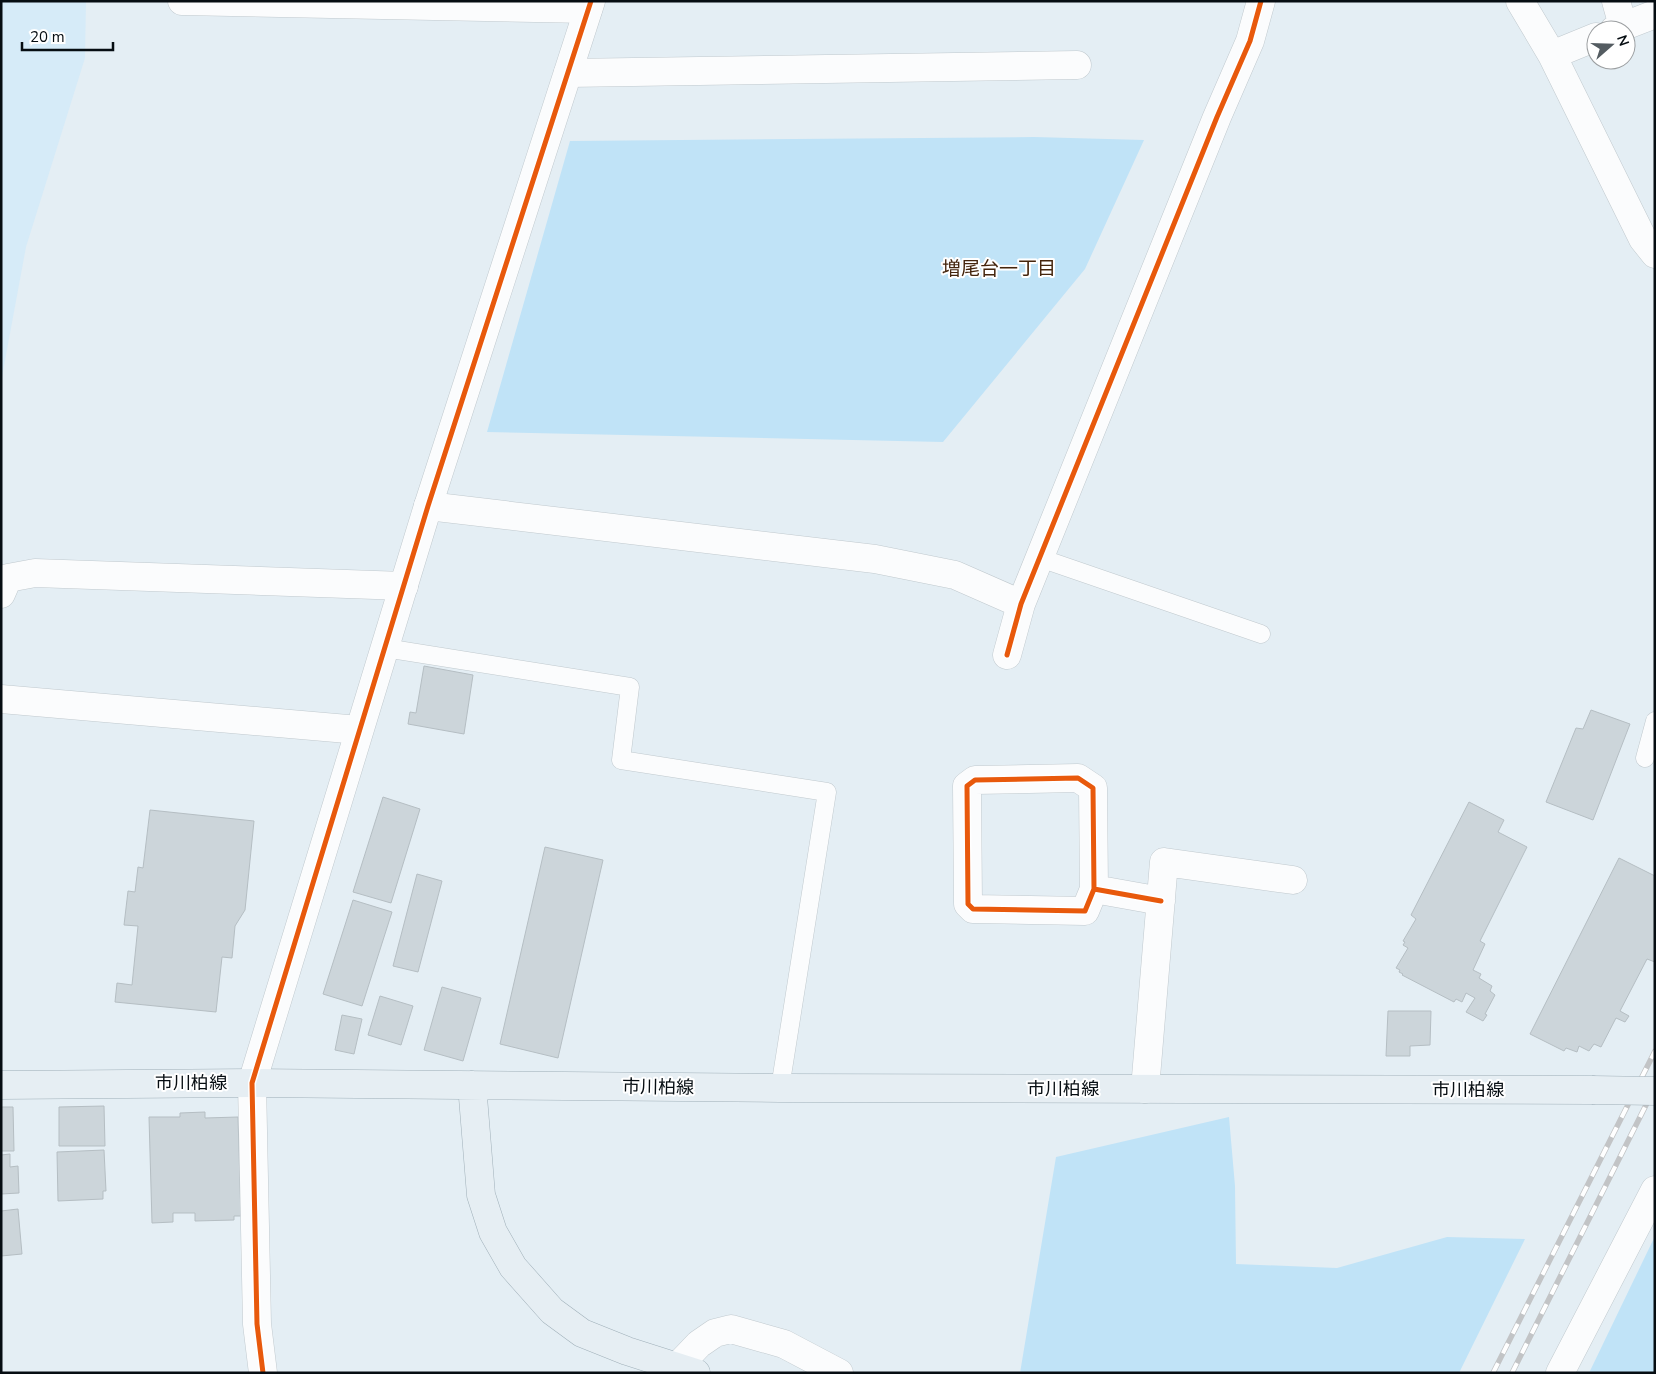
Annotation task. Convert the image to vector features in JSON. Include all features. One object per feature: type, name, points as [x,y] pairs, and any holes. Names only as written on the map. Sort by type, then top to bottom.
[{"type":"main road","name":"市川柏線","points":[[1,1085],[252,1083],[780,1088],[1592,1090],[1655,1092]]},
{"type":"main road","points":[[472,1085],[481,1195],[493,1232],[513,1267],[552,1311],[582,1333],[627,1351],[687,1370]]},
{"type":"street","points":[[182,1],[590,5],[428,506],[252,1083],[257,1324],[263,1373]]},
{"type":"street","points":[[1007,655],[1021,604],[1217,117],[1250,41],[1261,1]]},
{"type":"street","points":[[1520,1],[1552,55],[1643,239],[1655,254]]},
{"type":"street","points":[[1618,19],[1655,14]]},
{"type":"street","points":[[1552,55],[1586,41]]},
{"type":"street","points":[[568,73],[1077,65]]},
{"type":"street","points":[[428,506],[876,559],[954,575],[1021,604]]},
{"type":"street","points":[[1,594],[8,578],[35,573],[404,586]]},
{"type":"street","points":[[1,699],[359,730]]},
{"type":"street","points":[[1078,778],[1093,788],[1094,889],[1085,912],[973,908],[968,904],[966,786],[975,780],[1078,778]]},
{"type":"street","points":[[1145,1089],[1164,862],[1293,880]]},
{"type":"street","points":[[1094,889],[1161,901]]},
{"type":"street","points":[[1560,1373],[1655,1190]]},
{"type":"street","points":[[687,1370],[699,1344],[715,1332],[731,1329],[784,1344],[839,1373]]},
{"type":"lane","points":[[1040,558],[1261,634]]},
{"type":"lane","points":[[385,648],[630,687],[621,760],[827,792],[780,1088]]},
{"type":"lane","points":[[1645,758],[1655,721]]},
{"type":"shaded area","points":[[1,1],[86,1],[85,58],[26,247],[1,382]]},
{"type":"shaded area","points":[[1034,137],[1144,140],[1085,269],[943,442],[487,432],[570,141]]},
{"type":"shaded area","points":[[1229,1117],[1235,1186],[1236,1264],[1337,1268],[1447,1237],[1525,1239],[1459,1373],[1020,1373],[1056,1157]]},
{"type":"shaded area","points":[[1655,1236],[1655,1373],[1589,1373]]},
{"type":"building","points":[[424,666],[473,675],[464,734],[408,724],[410,712],[416,713]]},
{"type":"building","points":[[1591,710],[1630,724],[1593,820],[1546,802],[1576,728],[1583,729]]},
{"type":"building","points":[[383,797],[420,809],[391,903],[353,892]]},
{"type":"building","points":[[1469,802],[1504,820],[1498,832],[1527,847],[1480,941],[1485,944],[1473,970],[1481,974],[1479,978],[1492,986],[1490,991],[1495,995],[1483,1021],[1466,1012],[1475,998],[1466,993],[1462,1002],[1456,999],[1454,1002],[1402,975],[1399,972],[1400,970],[1396,968],[1408,948],[1403,945],[1405,942],[1403,941],[1416,919],[1411,915]]},
{"type":"building","points":[[150,810],[254,821],[245,910],[235,926],[232,958],[222,957],[216,1012],[115,1002],[117,983],[132,985],[138,926],[124,925],[128,891],[135,892],[138,867],[143,868]]},
{"type":"building","points":[[545,847],[603,860],[558,1058],[500,1044]]},
{"type":"building","points":[[1619,858],[1655,876],[1655,962],[1647,959],[1620,1011],[1629,1016],[1625,1022],[1616,1018],[1601,1047],[1594,1044],[1589,1051],[1579,1046],[1577,1052],[1566,1048],[1564,1051],[1530,1034]]},
{"type":"building","points":[[417,874],[442,881],[418,972],[393,966]]},
{"type":"building","points":[[353,900],[392,912],[362,1006],[323,994]]},
{"type":"building","points":[[442,987],[481,998],[463,1061],[424,1050]]},
{"type":"building","points":[[380,996],[413,1006],[401,1045],[368,1035]]},
{"type":"building","points":[[1388,1011],[1431,1011],[1430,1045],[1410,1046],[1410,1056],[1386,1056]]},
{"type":"building","points":[[342,1015],[362,1019],[354,1054],[335,1050]]},
{"type":"building","points":[[104,1106],[105,1146],[59,1146],[59,1107]]},
{"type":"building","points":[[1,1107],[13,1107],[14,1151],[1,1151]]},
{"type":"building","points":[[205,1112],[205,1118],[238,1117],[241,1216],[234,1216],[234,1220],[195,1221],[195,1213],[173,1213],[173,1222],[152,1223],[149,1117],[180,1117],[180,1113]]},
{"type":"building","points":[[104,1150],[106,1191],[103,1191],[103,1199],[58,1201],[57,1152]]},
{"type":"building","points":[[10,1154],[10,1167],[18,1166],[19,1193],[1,1194],[1,1155]]},
{"type":"building","points":[[18,1209],[22,1254],[1,1256],[1,1211]]},
{"type":"railway","points":[[1493,1373],[1655,1051]]},
{"type":"railway","points":[[1512,1373],[1655,1087]]},
{"type":"cycle path","points":[[263,1373],[257,1324],[252,1083],[428,506],[591,1]]},
{"type":"cycle path","points":[[1007,655],[1021,604],[1217,117],[1250,41],[1261,1]]},
{"type":"cycle path","points":[[1094,889],[1093,788],[1078,778],[975,780],[967,786],[968,904],[973,909],[1085,911],[1094,889],[1161,901]]},
{"type":"district","name":"増尾台一丁目","points":[[999,269]]}]
